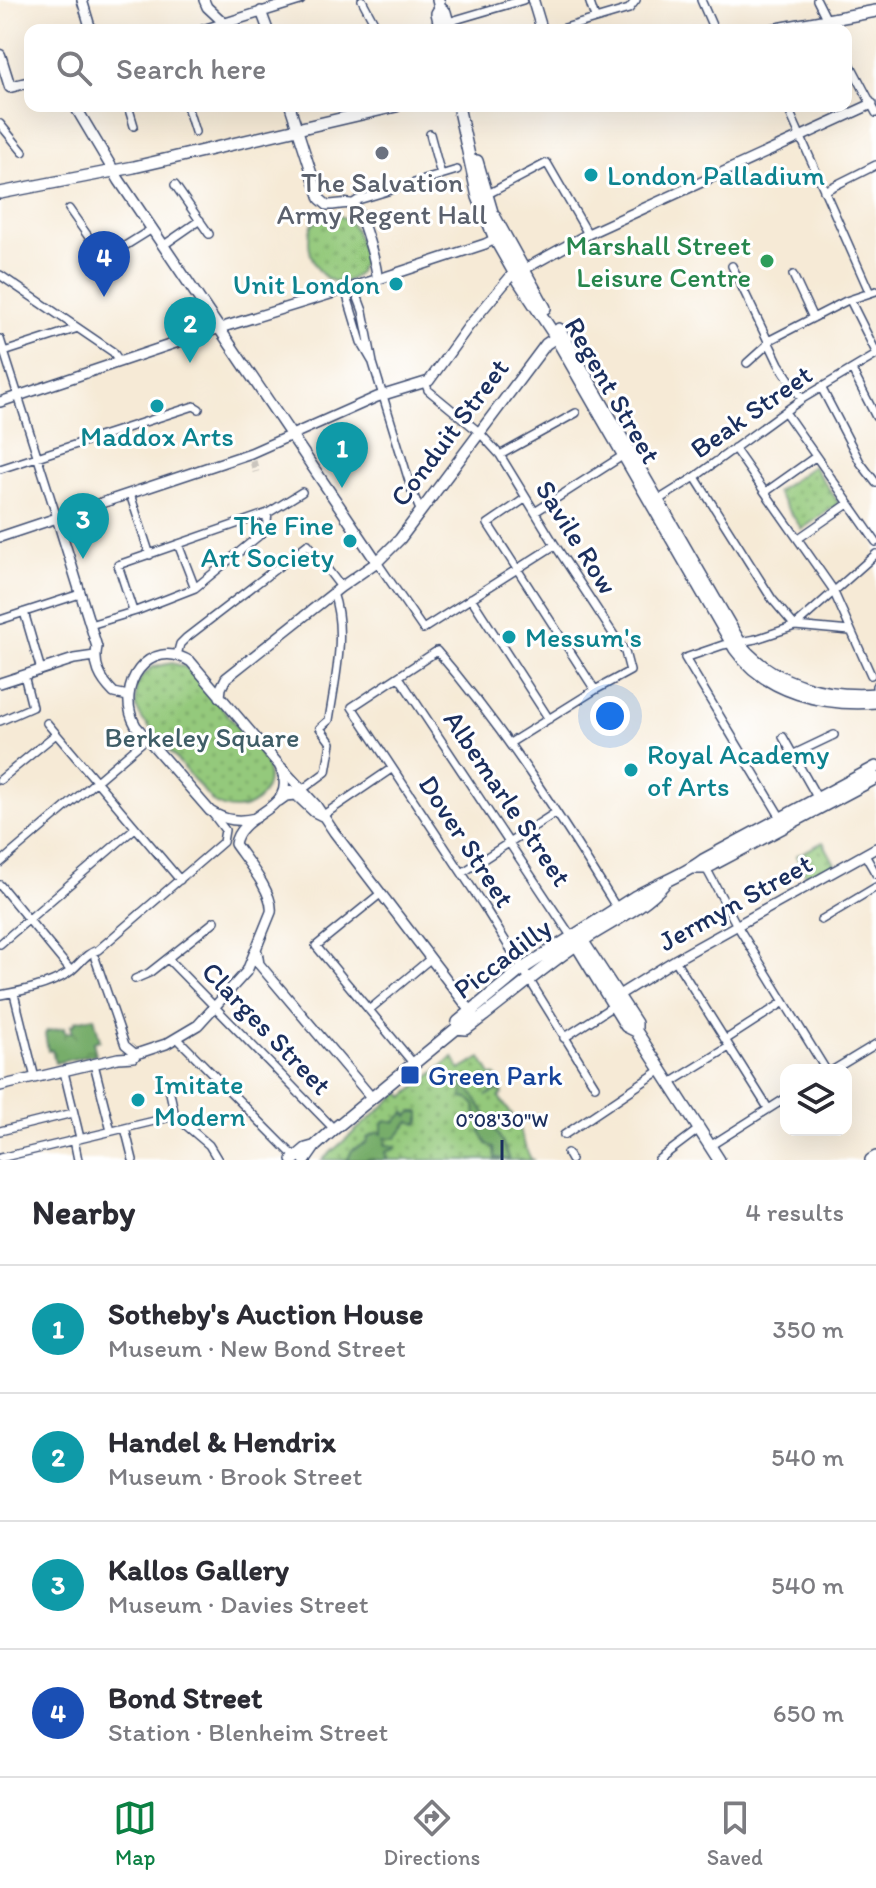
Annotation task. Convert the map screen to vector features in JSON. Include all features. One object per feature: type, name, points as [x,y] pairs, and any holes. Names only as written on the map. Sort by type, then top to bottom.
[{"type":"main road","points":[[533,0],[540,24]]},
{"type":"main road","points":[[439,4],[437,13],[443,24]]},
{"type":"main road","points":[[833,24],[876,14]]},
{"type":"main road","points":[[0,55],[5,89]]},
{"type":"main road","points":[[79,112],[152,229],[377,562]]},
{"type":"main road","points":[[0,193],[371,112]]},
{"type":"main road","name":"Regent Street","points":[[459,112],[478,197],[753,670],[793,691],[841,702],[876,702]]},
{"type":"main road","name":"Regent Street","points":[[466,112],[486,195],[500,236]]},
{"type":"main road","name":"Conduit Street","points":[[377,562],[390,551],[546,344],[558,335]]},
{"type":"main road","name":"Regent Street","points":[[736,644],[767,669],[799,685],[837,694],[876,694]]},
{"type":"main road","name":"Piccadilly","points":[[700,868],[703,860],[876,767]]},
{"type":"main road","name":"Piccadilly","points":[[303,1156],[457,1028],[458,1022],[475,1016],[525,974],[616,907],[876,778]]},
{"type":"main road","name":"Piccadilly","points":[[576,939],[647,899],[665,884]]},
{"type":"main road","points":[[576,939],[616,1001],[626,1026],[636,1031],[719,1160]]},
{"type":"main road","points":[[871,1160],[876,1157]]},
{"type":"street","points":[[82,0],[89,24]]},
{"type":"street","points":[[204,0],[223,22]]},
{"type":"street","points":[[218,24],[299,0]]},
{"type":"street","points":[[362,0],[375,24]]},
{"type":"street","points":[[454,24],[523,0]]},
{"type":"street","points":[[589,0],[595,18]]},
{"type":"street","points":[[701,0],[711,24]]},
{"type":"street","points":[[817,0],[829,24]]},
{"type":"street","points":[[576,24],[629,9],[635,2]]},
{"type":"street","points":[[261,11],[266,24]]},
{"type":"street","points":[[0,537],[251,453],[383,395],[425,382],[506,280],[519,272],[588,234],[874,108],[852,67]]},
{"type":"street","points":[[130,112],[134,126]]},
{"type":"street","points":[[189,112],[195,132]]},
{"type":"street","points":[[292,112],[320,199],[327,205],[352,204],[457,170]]},
{"type":"street","points":[[747,363],[768,341],[872,291],[789,112]]},
{"type":"street","points":[[0,124],[23,152]]},
{"type":"street","points":[[430,134],[441,175]]},
{"type":"street","points":[[486,195],[547,163],[588,234]]},
{"type":"street","points":[[824,191],[876,165]]},
{"type":"street","points":[[175,185],[209,234]]},
{"type":"street","points":[[352,204],[357,209],[376,264],[377,279]]},
{"type":"street","points":[[69,209],[104,259],[152,229]]},
{"type":"street","points":[[164,245],[200,220]]},
{"type":"street","points":[[0,402],[500,236]]},
{"type":"street","points":[[732,266],[768,341],[802,399]]},
{"type":"street","points":[[0,275],[113,352],[120,362]]},
{"type":"street","points":[[793,275],[813,318]]},
{"type":"street","points":[[350,288],[361,342],[373,363]]},
{"type":"street","points":[[350,288],[371,340],[373,363],[420,510]]},
{"type":"street","points":[[850,300],[876,353]]},
{"type":"street","points":[[4,352],[78,328]]},
{"type":"street","points":[[0,339],[97,647],[97,669],[115,695],[128,696]]},
{"type":"street","name":"Beak Street","points":[[655,502],[695,477],[802,399],[876,353]]},
{"type":"street","points":[[852,370],[876,417]]},
{"type":"street","name":"Savile Row","points":[[425,382],[428,390],[479,432],[500,455],[625,652],[630,671],[595,690]]},
{"type":"street","points":[[821,387],[860,462],[876,483]]},
{"type":"street","points":[[0,469],[197,407]]},
{"type":"street","points":[[785,412],[876,542]]},
{"type":"street","points":[[500,455],[576,413]]},
{"type":"street","points":[[734,448],[767,491],[833,591],[871,675]]},
{"type":"street","points":[[535,512],[628,453]]},
{"type":"street","points":[[767,491],[815,457]]},
{"type":"street","points":[[695,477],[772,599],[795,626]]},
{"type":"street","points":[[133,611],[118,565],[268,513],[302,492]]},
{"type":"street","points":[[130,494],[150,555]]},
{"type":"street","points":[[510,743],[595,690],[488,524],[526,498]]},
{"type":"street","points":[[799,538],[848,504]]},
{"type":"street","points":[[90,625],[195,588],[266,530],[268,513]]},
{"type":"street","points":[[178,544],[195,588]]},
{"type":"street","points":[[177,655],[178,646],[186,638],[308,544],[337,590],[338,658],[329,720],[320,728],[331,743],[326,772],[303,789],[283,791]]},
{"type":"street","points":[[204,678],[215,681],[226,678],[377,562],[423,629],[555,545]]},
{"type":"street","points":[[795,626],[876,554]]},
{"type":"street","points":[[0,620],[80,594]]},
{"type":"street","points":[[471,598],[549,719]]},
{"type":"street","points":[[24,612],[41,670]]},
{"type":"street","points":[[781,818],[685,658],[795,626],[850,631]]},
{"type":"street","points":[[399,677],[437,651],[510,743],[616,907]]},
{"type":"street","points":[[223,842],[225,830],[132,719],[128,696],[130,685],[142,665],[161,656],[177,655],[191,662],[303,789],[475,1016]]},
{"type":"street","points":[[0,683],[80,657],[95,656]]},
{"type":"street","points":[[0,721],[32,707],[24,675]]},
{"type":"street","name":"Dover Street","points":[[399,677],[352,707],[462,873],[595,1086]]},
{"type":"street","name":"Albemarle Street","points":[[399,677],[508,844],[576,939]]},
{"type":"street","points":[[220,697],[226,678]]},
{"type":"street","points":[[47,723],[180,880]]},
{"type":"street","points":[[0,780],[56,734]]},
{"type":"street","points":[[794,754],[834,735]]},
{"type":"street","points":[[783,737],[818,799]]},
{"type":"street","points":[[0,863],[147,738]]},
{"type":"street","points":[[276,803],[283,791],[284,778],[279,765]]},
{"type":"street","points":[[322,816],[391,769]]},
{"type":"street","points":[[235,844],[238,833],[286,796],[296,795],[322,816]]},
{"type":"street","points":[[210,811],[232,820],[256,818]]},
{"type":"street","points":[[462,873],[555,813]]},
{"type":"street","points":[[0,944],[135,828]]},
{"type":"street","points":[[0,1086],[118,1058],[134,1057],[166,1044],[198,1025],[243,976],[258,949],[272,905],[235,844],[223,842],[96,954]]},
{"type":"street","name":"Jermyn Street","points":[[616,1001],[675,960],[876,848]]},
{"type":"street","points":[[865,855],[876,874]]},
{"type":"street","points":[[700,868],[822,1064]]},
{"type":"street","points":[[0,885],[71,971]]},
{"type":"street","points":[[821,920],[876,887]]},
{"type":"street","points":[[380,894],[316,946],[413,1063]]},
{"type":"street","points":[[135,979],[149,973],[215,921]]},
{"type":"street","points":[[258,949],[259,964],[371,1097]]},
{"type":"street","points":[[0,995],[14,994],[55,980],[71,971],[93,950],[125,1045],[125,1052],[118,1058]]},
{"type":"street","name":"Clarges Street","points":[[168,959],[334,1129]]},
{"type":"street","points":[[369,1010],[430,959]]},
{"type":"street","points":[[675,960],[768,1108]]},
{"type":"street","points":[[14,994],[35,1078]]},
{"type":"street","points":[[564,1038],[616,1001]]},
{"type":"street","points":[[669,1084],[784,1002]]},
{"type":"street","points":[[177,1038],[303,1156]]},
{"type":"street","points":[[843,1064],[876,1044]]},
{"type":"street","points":[[125,1045],[136,1054]]},
{"type":"street","points":[[94,1064],[111,1131]]},
{"type":"street","points":[[564,1135],[661,1070]]},
{"type":"street","points":[[64,1072],[73,1113],[78,1160]]},
{"type":"street","points":[[169,1088],[175,1116],[209,1145],[218,1160]]},
{"type":"street","points":[[710,1146],[780,1101]]},
{"type":"street","points":[[0,1131],[73,1113]]},
{"type":"street","points":[[0,1158],[175,1116]]},
{"type":"street","points":[[125,1128],[133,1160]]},
{"type":"street","points":[[658,1160],[699,1129]]},
{"type":"green space","points":[[332,214],[351,224],[358,235],[364,257],[358,274],[346,281],[336,282],[326,278],[318,270],[310,248],[312,225],[323,216]]},
{"type":"green space","points":[[813,466],[839,503],[802,529],[776,492]]},
{"type":"green space","name":"Berkeley Square","points":[[172,663],[185,667],[195,675],[265,760],[267,784],[256,802],[236,809],[213,802],[142,719],[136,707],[136,687],[143,675],[153,667]]},
{"type":"green space","points":[[823,842],[835,864],[808,879],[796,856]]},
{"type":"green space","points":[[94,1017],[100,1040],[93,1042],[96,1054],[55,1063],[52,1050],[48,1051],[47,1031],[64,1028],[65,1033],[72,1032],[71,1025],[75,1021]]},
{"type":"green space","points":[[453,1057],[460,1070],[481,1058],[491,1075],[496,1076],[502,1085],[486,1096],[501,1089],[503,1093],[499,1097],[512,1115],[510,1120],[514,1118],[528,1154],[534,1160],[322,1160],[400,1092],[404,1097],[420,1084],[425,1086],[425,1080]]},
{"type":"green space","points":[[464,1079],[490,1121],[484,1117],[476,1119],[475,1105],[462,1098]]},
{"type":"green space","points":[[405,1112],[408,1116],[412,1112],[420,1112],[420,1121],[417,1124],[410,1121],[396,1138],[385,1138],[386,1145],[396,1146],[385,1152],[387,1160],[342,1160],[348,1159],[352,1150],[366,1143],[368,1137],[378,1132],[382,1134],[382,1125],[386,1120],[395,1122]]},
{"type":"green space","points":[[490,1121],[510,1160],[495,1158],[494,1148],[487,1144],[480,1131]]},
{"type":"tunnel","points":[[253,461],[256,472]]},
{"type":"place","name":"The Salvation Army Regent Hall","points":[[382,153]]},
{"type":"place","name":"London Palladium","points":[[591,175]]},
{"type":"place","name":"Marshall Street Leisure Centre","points":[[767,261]]},
{"type":"place","name":"Unit London","points":[[396,284]]},
{"type":"place","name":"Bond Street","points":[[104,297]]},
{"type":"place","name":"Handel & Hendrix","points":[[190,363]]},
{"type":"place","name":"Maddox Arts","points":[[157,406]]},
{"type":"place","name":"Sotheby's Auction House","points":[[342,488]]},
{"type":"place","name":"The Fine Art Society","points":[[350,541]]},
{"type":"place","name":"Kallos Gallery","points":[[83,559]]},
{"type":"place","name":"Messum's","points":[[509,637]]},
{"type":"place","name":"Royal Academy of Arts","points":[[631,770]]},
{"type":"place","name":"Green Park","points":[[410,1075]]},
{"type":"place","name":"Imitate Modern","points":[[138,1100]]}]
